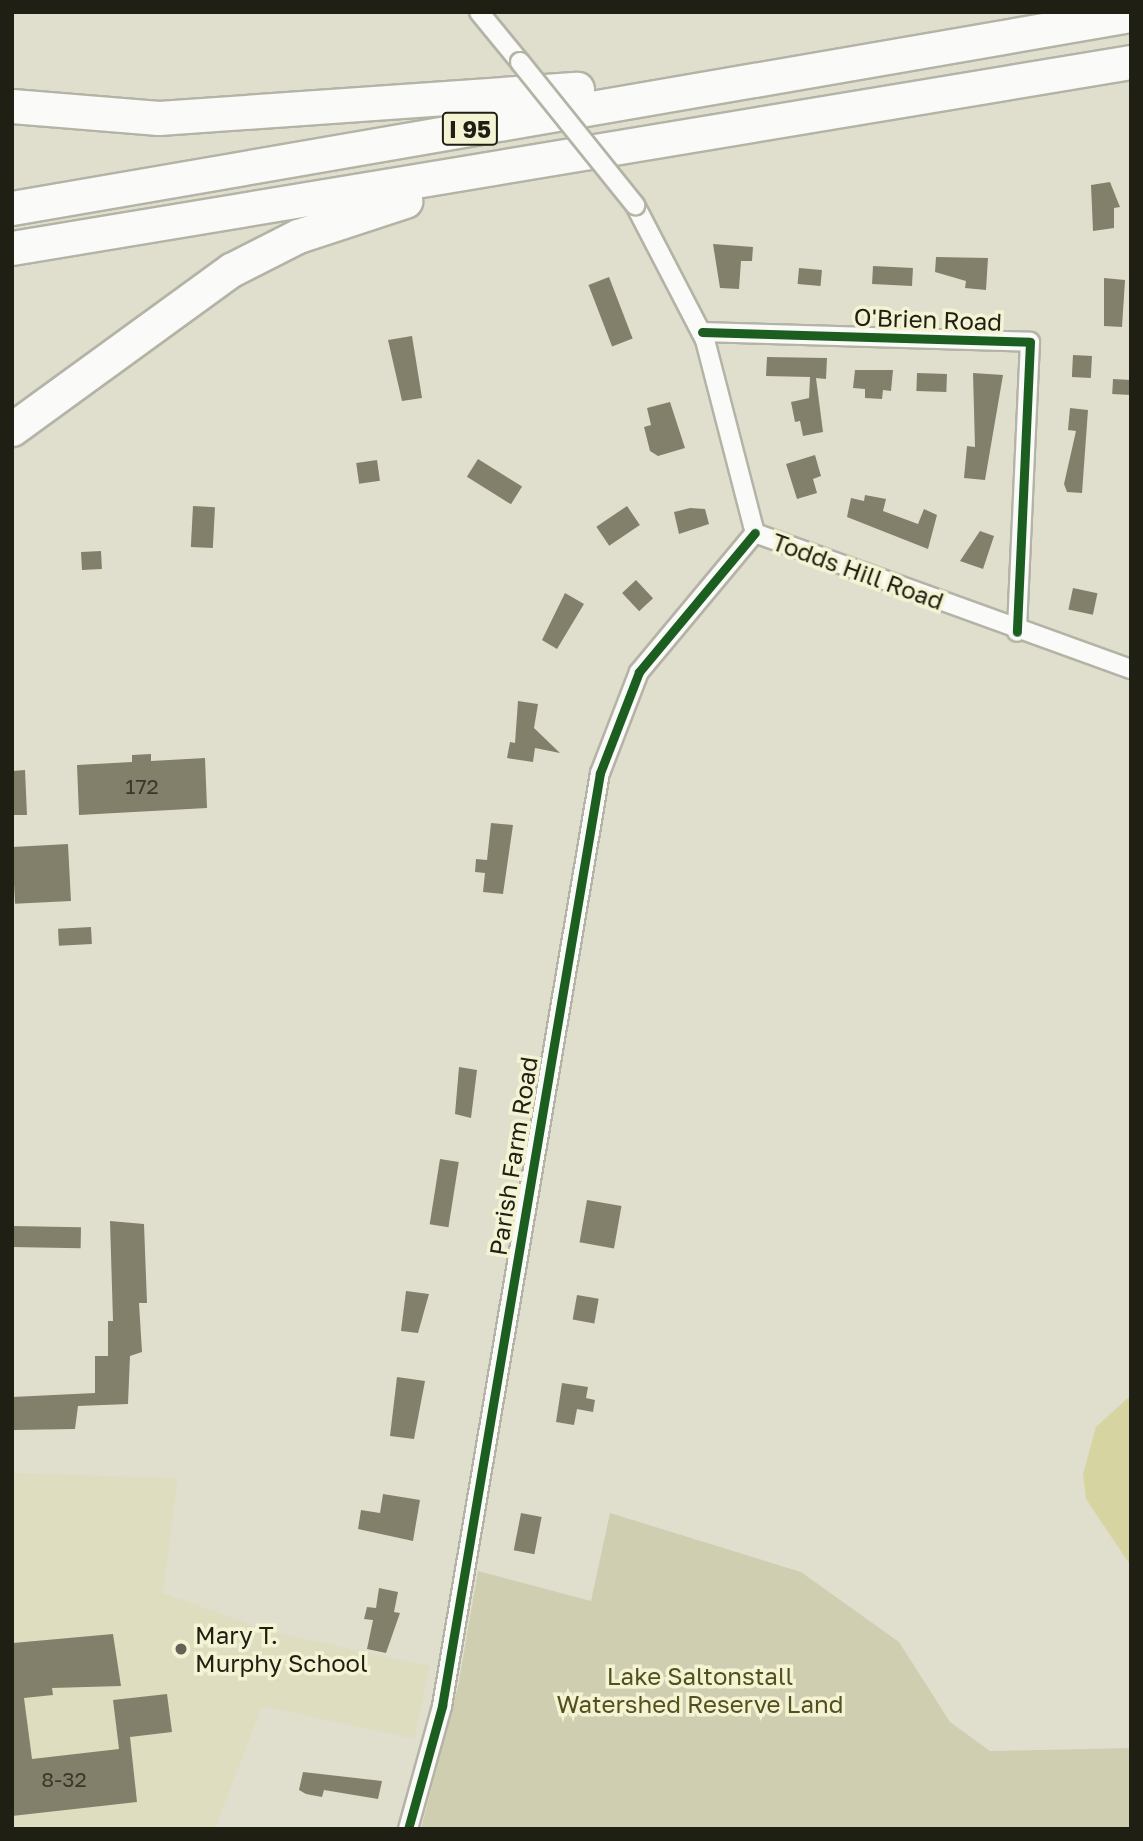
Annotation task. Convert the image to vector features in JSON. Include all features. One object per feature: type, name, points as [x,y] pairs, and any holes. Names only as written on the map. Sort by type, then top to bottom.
[{"type":"highway","name":"I 95","points":[[12,208],[1131,15]]},
{"type":"highway","points":[[12,106],[108,117],[220,116],[634,85],[927,49]]},
{"type":"highway","name":"I 95","points":[[12,248],[1131,62]]},
{"type":"highway","points":[[12,429],[231,270],[298,236],[396,203],[757,126]]},
{"type":"street","name":"Todds Hill Road","points":[[479,12],[635,205],[702,332],[755,533],[1017,632],[1131,669]]},
{"type":"street","name":"O'Brien Road","points":[[702,332],[1030,342],[1017,632]]},
{"type":"street","name":"Parish Farm Road","points":[[408,1829],[442,1706],[600,773],[639,672],[755,533]]},
{"type":"shaded area","points":[[1131,1395],[1131,1566],[1086,1499],[1083,1474],[1096,1427]]},
{"type":"shaded area","name":"Mary T. Murphy School","points":[[12,1473],[178,1478],[163,1593],[269,1631],[430,1666],[414,1739],[262,1706],[215,1829],[12,1829]]},
{"type":"green space","name":"Lake Saltonstall Watershed Reserve Land","points":[[610,1513],[801,1572],[899,1642],[950,1722],[990,1751],[1131,1748],[1131,1829],[421,1829],[458,1686],[478,1571],[591,1601]]},
{"type":"building","points":[[1110,182],[1120,207],[1114,208],[1114,228],[1093,231],[1091,185]]},
{"type":"building","points":[[713,244],[753,247],[752,261],[741,261],[739,289],[720,288]]},
{"type":"building","points":[[936,257],[988,258],[986,290],[965,288],[966,281],[935,272]]},
{"type":"building","points":[[873,266],[913,268],[912,286],[872,284]]},
{"type":"building","points":[[799,268],[822,270],[821,286],[798,284]]},
{"type":"building","points":[[609,277],[633,339],[612,347],[588,285]]},
{"type":"building","points":[[1104,278],[1125,280],[1122,327],[1104,326]]},
{"type":"building","points":[[412,336],[422,398],[402,401],[388,340]]},
{"type":"building","points":[[1073,355],[1092,356],[1091,378],[1072,377]]},
{"type":"building","points":[[767,357],[827,358],[826,379],[816,378],[823,432],[803,436],[800,421],[795,422],[791,402],[809,398],[810,377],[766,376]]},
{"type":"building","points":[[855,370],[893,370],[891,391],[883,390],[882,399],[865,398],[865,389],[853,388]]},
{"type":"building","points":[[917,373],[947,374],[946,392],[916,391]]},
{"type":"building","points":[[973,373],[1003,375],[985,480],[964,478],[967,446],[975,447]]},
{"type":"building","points":[[1113,379],[1131,380],[1130,395],[1112,394]]},
{"type":"building","points":[[670,402],[685,448],[658,456],[650,451],[644,427],[651,425],[647,408]]},
{"type":"building","points":[[1070,408],[1088,410],[1082,493],[1067,492],[1064,484],[1076,431],[1068,430]]},
{"type":"building","points":[[815,455],[821,476],[813,479],[817,493],[797,499],[786,464]]},
{"type":"building","points":[[478,459],[522,487],[511,504],[467,477]]},
{"type":"building","points":[[377,460],[380,481],[359,484],[356,463]]},
{"type":"building","points":[[865,495],[886,499],[883,511],[918,524],[924,509],[937,515],[928,549],[847,517],[851,498],[864,501]]},
{"type":"building","points":[[193,506],[215,507],[213,548],[191,547]]},
{"type":"building","points":[[627,506],[640,525],[609,546],[596,527]]},
{"type":"building","points":[[690,508],[705,509],[709,524],[679,534],[674,512]]},
{"type":"building","points":[[980,531],[994,536],[983,569],[960,561]]},
{"type":"building","points":[[101,551],[102,569],[82,570],[81,552]]},
{"type":"building","points":[[636,580],[653,598],[639,611],[622,593]]},
{"type":"building","points":[[1073,588],[1097,593],[1093,615],[1068,610]]},
{"type":"building","points":[[565,593],[584,604],[557,649],[542,640]]},
{"type":"building","points":[[518,701],[538,704],[534,728],[560,753],[535,748],[533,762],[507,758],[510,742],[515,743]]},
{"type":"building","points":[[151,754],[151,761],[205,758],[207,808],[79,815],[77,765],[132,762],[132,755]]},
{"type":"building","points":[[25,770],[27,815],[12,815],[12,771]]},
{"type":"building","points":[[491,823],[513,825],[503,894],[483,892],[485,873],[475,872],[476,859],[487,860]]},
{"type":"building","points":[[68,844],[71,901],[15,904],[12,847]]},
{"type":"building","points":[[91,927],[92,944],[59,946],[58,929]]},
{"type":"building","points":[[459,1067],[477,1070],[471,1118],[455,1114]]},
{"type":"building","points":[[440,1159],[459,1162],[448,1227],[430,1224]]},
{"type":"building","points":[[587,1200],[621,1206],[614,1248],[580,1242]]},
{"type":"building","points":[[110,1221],[144,1224],[147,1303],[139,1303],[142,1352],[130,1356],[128,1404],[78,1406],[75,1429],[14,1430],[12,1397],[95,1393],[95,1356],[108,1356],[108,1321],[113,1321]]},
{"type":"building","points":[[12,1226],[81,1227],[81,1248],[12,1247]]},
{"type":"building","points":[[406,1291],[429,1294],[418,1333],[401,1331]]},
{"type":"building","points":[[577,1295],[599,1299],[594,1323],[573,1320]]},
{"type":"building","points":[[397,1377],[425,1381],[414,1439],[390,1436]]},
{"type":"building","points":[[562,1383],[588,1387],[586,1398],[595,1400],[593,1412],[577,1409],[574,1425],[556,1422]]},
{"type":"building","points":[[383,1494],[420,1500],[413,1541],[358,1529],[361,1510],[380,1513]]},
{"type":"building","points":[[521,1513],[542,1517],[534,1554],[514,1550]]},
{"type":"building","points":[[379,1588],[398,1592],[394,1612],[400,1613],[386,1653],[367,1649],[373,1620],[364,1619],[367,1607],[376,1608]]},
{"type":"building","points":[[113,1634],[121,1686],[52,1688],[53,1695],[24,1698],[32,1759],[119,1749],[113,1700],[167,1694],[172,1732],[130,1737],[137,1802],[12,1816],[13,1643]]},
{"type":"building","points":[[303,1772],[382,1781],[378,1799],[324,1790],[322,1797],[306,1794],[299,1790]]},
{"type":"cycle path","points":[[702,332],[1030,342],[1017,632]]},
{"type":"cycle path","points":[[408,1829],[442,1706],[600,773],[639,672],[755,533]]},
{"type":"place","name":"Mary T. Murphy School","points":[[181,1649]]}]
